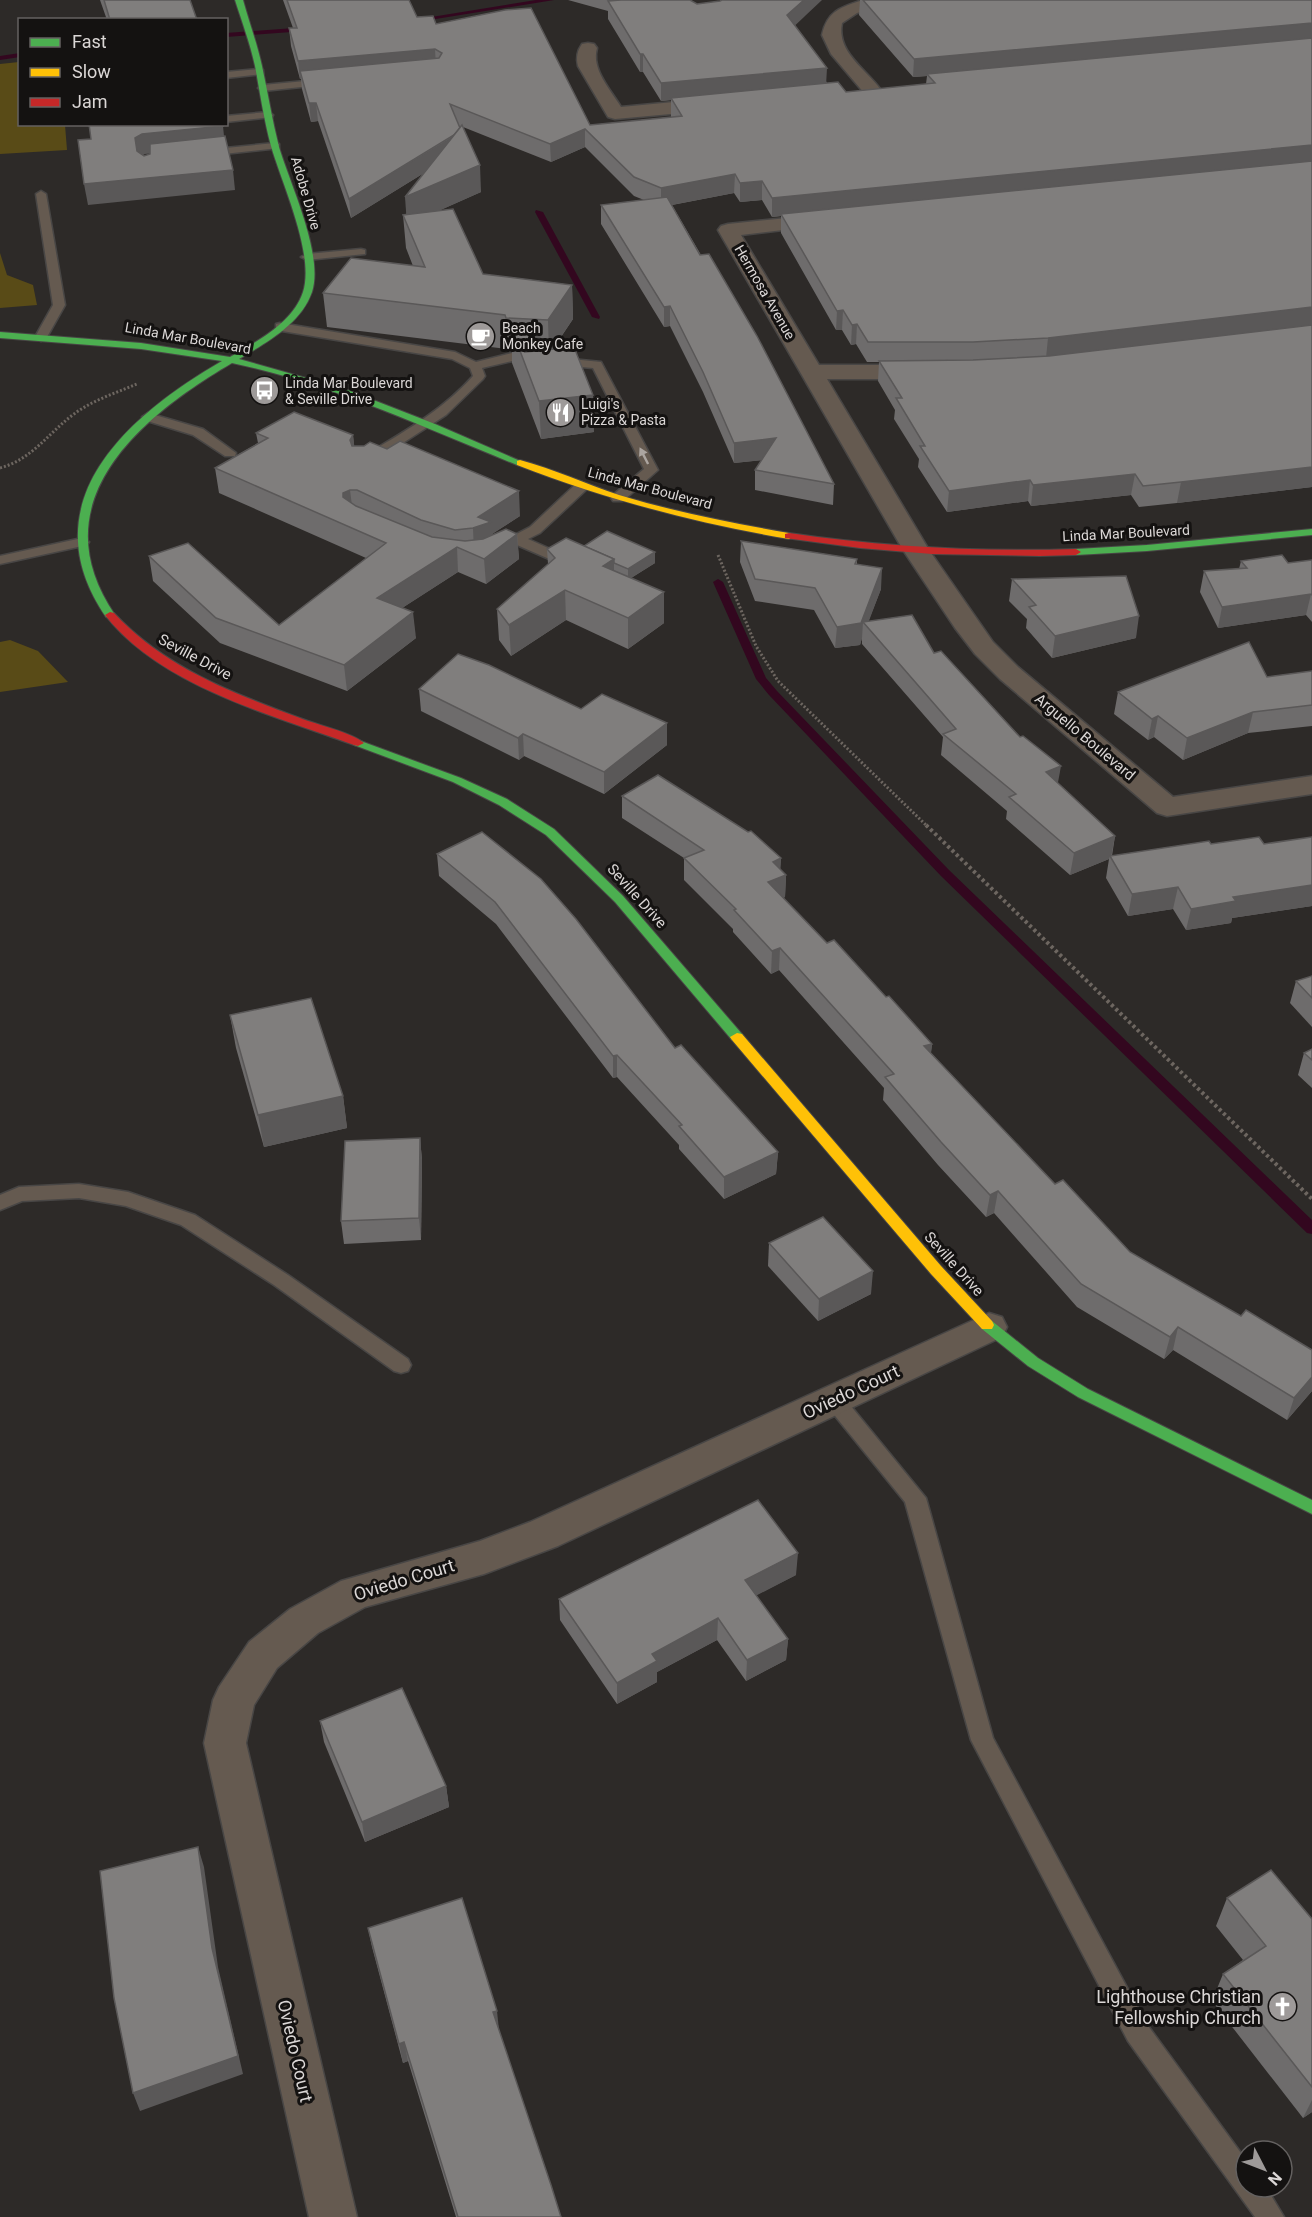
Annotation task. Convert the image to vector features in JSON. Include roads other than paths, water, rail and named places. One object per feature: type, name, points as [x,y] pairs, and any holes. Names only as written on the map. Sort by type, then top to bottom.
[{"type":"street","name":"Adobe Drive","points":[[230,361],[267,339],[294,315],[308,292],[310,270],[275,146],[254,50],[239,0]]},
{"type":"street","points":[[872,90],[837,50],[831,35],[834,21],[851,9],[881,0]]},
{"type":"street","points":[[588,48],[585,57],[587,66],[615,113],[732,103]]},
{"type":"street","points":[[848,92],[895,88]]},
{"type":"street","name":"Hermosa Avenue","points":[[847,218],[728,230],[916,550]]},
{"type":"street","name":"Linda Mar Boulevard","points":[[0,335],[139,345],[230,361],[315,382],[618,498],[701,519],[773,533],[916,550],[985,554],[1116,552],[1312,532]]},
{"type":"street","name":"Seville Drive","points":[[230,361],[148,417],[116,450],[99,475],[88,498],[81,528],[89,582],[103,609],[124,632],[152,654],[223,692],[457,780],[503,802],[558,840],[619,899],[929,1261],[989,1327],[1033,1362],[1083,1393],[1312,1507]]},
{"type":"street","points":[[811,372],[949,372]]},
{"type":"street","name":"Arguello Boulevard","points":[[916,550],[984,648],[1009,673],[1167,807],[1312,785]]},
{"type":"street","name":"Oviedo Court","points":[[333,2217],[225,1743],[234,1701],[263,1654],[304,1621],[356,1593],[484,1557],[544,1534],[989,1327]]},
{"type":"lane","points":[[228,75],[259,72]]},
{"type":"lane","points":[[263,88],[332,81]]},
{"type":"lane","points":[[228,119],[268,115]]},
{"type":"lane","points":[[192,154],[275,146]]},
{"type":"lane","points":[[40,194],[59,305],[41,337]]},
{"type":"lane","points":[[307,257],[360,252]]},
{"type":"lane","points":[[280,327],[455,356],[475,366],[512,357],[597,365],[651,470],[618,498]]},
{"type":"lane","points":[[360,465],[425,424],[468,391],[479,376],[475,366]]},
{"type":"lane","points":[[148,417],[198,432],[230,453]]},
{"type":"lane","points":[[477,557],[488,555],[534,530],[582,486]]},
{"type":"lane","points":[[518,540],[585,569]]},
{"type":"lane","points":[[0,560],[82,543]]},
{"type":"lane","points":[[0,1203],[19,1194],[79,1191],[128,1199],[188,1220],[281,1280],[400,1365]]},
{"type":"lane","points":[[834,1400],[915,1498],[982,1740],[1137,2032],[1234,2165]]},
{"type":"lane","points":[[1258,2199],[1271,2217]]},
{"type":"waterway","points":[[417,20],[550,0]]},
{"type":"waterway","points":[[228,35],[305,29]]},
{"type":"waterway","points":[[0,58],[18,55]]},
{"type":"waterway","points":[[539,212],[596,317]]},
{"type":"waterway","points":[[718,582],[761,679],[773,693],[945,873],[1312,1229]]},
{"type":"place","name":"Beach Monkey Cafe","points":[[481,336]]},
{"type":"place","name":"Linda Mar Boulevard & Seville Drive","points":[[264,391]]},
{"type":"place","name":"Luigi's Pizza & Pasta","points":[[560,412]]},
{"type":"place","name":"Lighthouse Christian Fellowship Church","points":[[1282,2007]]}]
